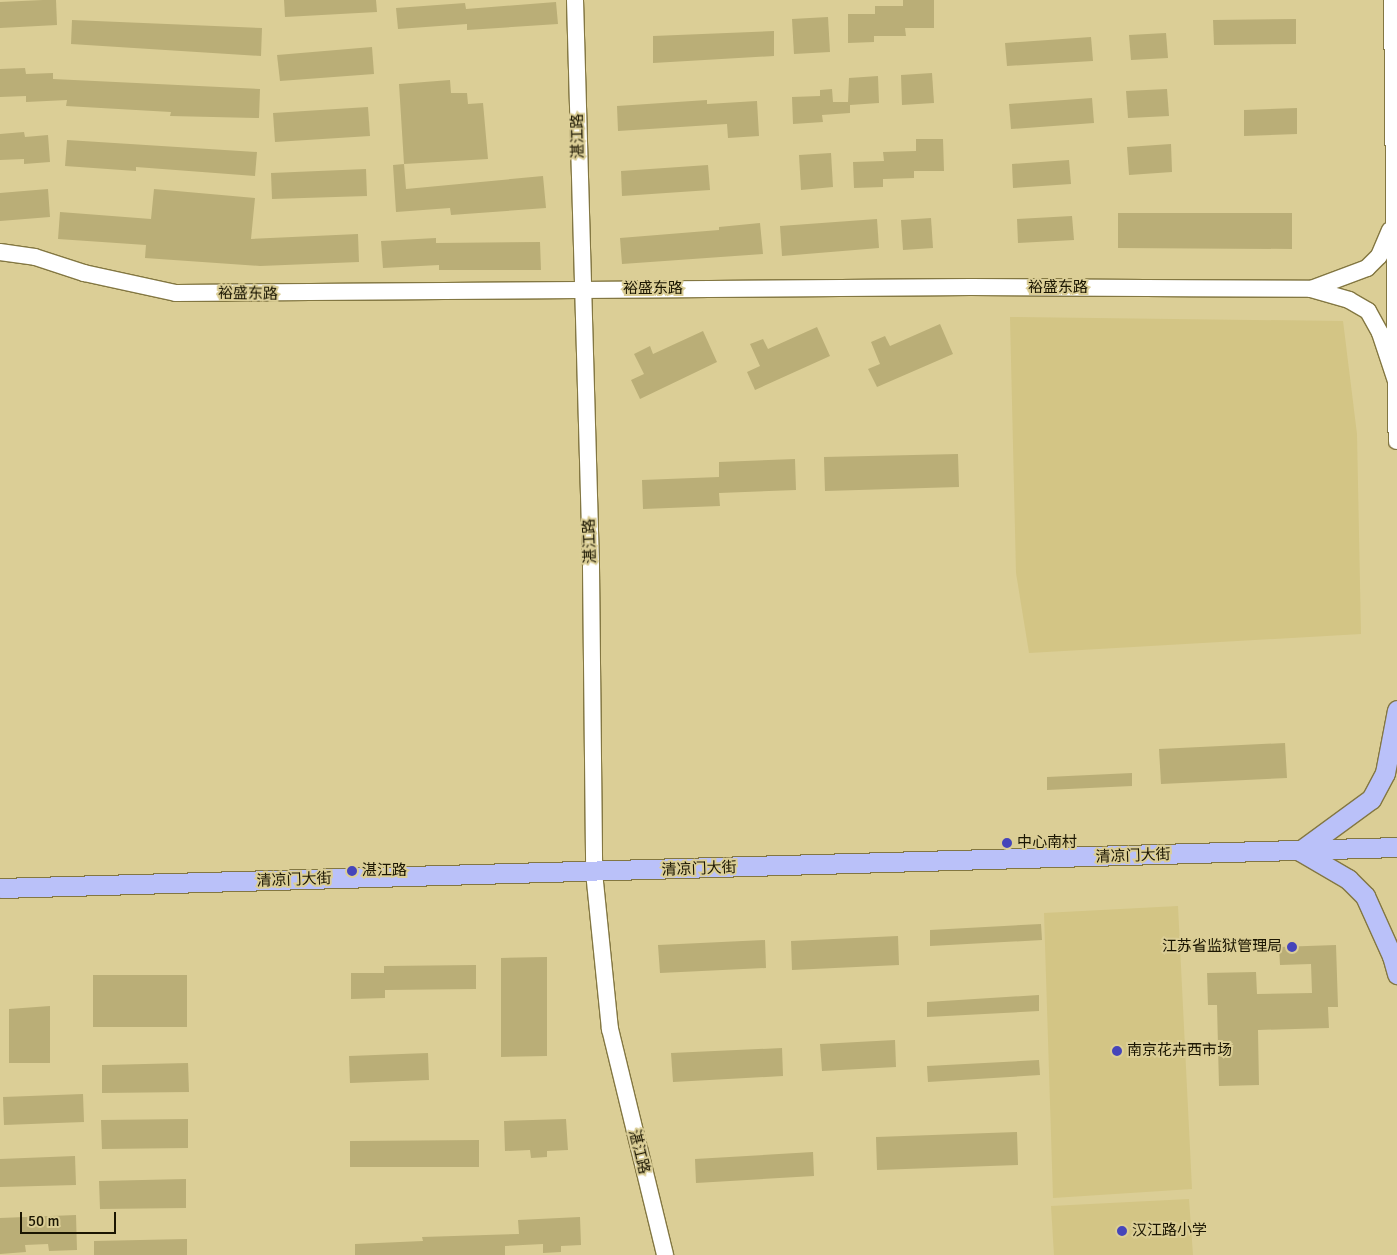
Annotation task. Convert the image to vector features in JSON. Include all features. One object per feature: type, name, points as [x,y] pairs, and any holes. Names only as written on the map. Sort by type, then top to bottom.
[{"type":"main road","name":"湛江路","points":[[575,0],[591,568],[594,872],[610,1029],[665,1255]]},
{"type":"main road","points":[[1392,0],[1393,222],[1397,441]]},
{"type":"main road","name":"裕盛东路","points":[[1311,289],[1367,268],[1379,256],[1393,222]]},
{"type":"main road","name":"裕盛东路","points":[[0,252],[35,257],[84,272],[176,292],[278,294],[582,289],[1311,289],[1349,300],[1368,311],[1380,333],[1396,382]]},
{"type":"main road","points":[[1397,710],[1385,773],[1371,799],[1300,851],[1348,879],[1365,896],[1392,956],[1397,974]]},
{"type":"main road","name":"清凉门大街","points":[[0,888],[1397,848]]},
{"type":"shaded area","points":[[1010,317],[1343,321],[1357,434],[1361,634],[1029,653],[1016,573]]},
{"type":"shaded area","name":"南京花卉西市场","points":[[1178,906],[1192,1189],[1053,1198],[1044,913]]},
{"type":"shaded area","name":"汉江路小学","points":[[1189,1199],[1193,1255],[1054,1255],[1051,1206]]},
{"type":"building","points":[[56,0],[57,25],[0,28],[0,2]]},
{"type":"building","points":[[284,0],[376,0],[377,12],[285,17]]},
{"type":"building","points":[[903,0],[934,0],[934,28],[905,28],[906,36],[874,36],[874,42],[848,43],[848,14],[875,14],[875,6],[903,6]]},
{"type":"building","points":[[556,2],[558,24],[467,30],[467,24],[398,29],[396,8],[465,3],[466,9]]},
{"type":"building","points":[[828,17],[830,52],[794,54],[792,19]]},
{"type":"building","points":[[1296,19],[1296,44],[1214,45],[1213,20]]},
{"type":"building","points":[[72,20],[262,28],[261,56],[71,44]]},
{"type":"building","points":[[774,31],[774,56],[653,63],[653,36]]},
{"type":"building","points":[[1166,33],[1168,58],[1131,60],[1129,35]]},
{"type":"building","points":[[1091,37],[1093,61],[1007,66],[1005,43]]},
{"type":"building","points":[[372,47],[374,74],[280,81],[277,55]]},
{"type":"building","points":[[25,68],[26,74],[53,73],[53,79],[260,89],[259,118],[170,116],[171,112],[66,106],[67,100],[26,102],[26,96],[0,97],[0,69]]},
{"type":"building","points":[[932,73],[934,103],[902,105],[901,75]]},
{"type":"building","points":[[878,76],[879,103],[850,105],[850,113],[822,115],[823,122],[793,124],[792,97],[820,96],[820,90],[832,89],[833,102],[848,102],[849,78]]},
{"type":"building","points":[[450,80],[451,93],[467,93],[468,104],[483,103],[488,159],[404,164],[399,84]]},
{"type":"building","points":[[1167,89],[1169,116],[1128,118],[1126,91]]},
{"type":"building","points":[[1092,98],[1094,123],[1011,129],[1009,104]]},
{"type":"building","points":[[707,100],[707,104],[757,101],[759,136],[728,138],[727,124],[618,131],[617,106]]},
{"type":"building","points":[[368,107],[370,136],[275,142],[273,113]]},
{"type":"building","points":[[1297,108],[1297,134],[1244,136],[1244,110]]},
{"type":"building","points":[[24,132],[25,137],[48,135],[50,162],[24,164],[24,159],[0,160],[0,134]]},
{"type":"building","points":[[916,139],[943,139],[944,171],[914,171],[914,178],[883,179],[883,187],[854,188],[853,162],[884,161],[883,152],[916,151]]},
{"type":"building","points":[[67,140],[257,152],[255,176],[136,167],[136,171],[65,166]]},
{"type":"building","points":[[1171,144],[1172,172],[1129,175],[1127,147]]},
{"type":"building","points":[[831,153],[833,187],[801,190],[799,155]]},
{"type":"building","points":[[1069,160],[1071,184],[1013,188],[1012,164]]},
{"type":"building","points":[[404,164],[406,189],[543,176],[546,208],[451,215],[450,208],[396,212],[393,165]]},
{"type":"building","points":[[708,165],[710,190],[622,196],[621,171]]},
{"type":"building","points":[[366,169],[367,196],[272,199],[271,173]]},
{"type":"building","points":[[48,189],[50,217],[0,221],[0,193]]},
{"type":"building","points":[[154,189],[255,198],[251,239],[358,234],[359,262],[260,266],[145,258],[146,245],[58,239],[60,212],[151,219]]},
{"type":"building","points":[[1118,213],[1292,213],[1292,249],[1118,248]]},
{"type":"building","points":[[1072,216],[1074,240],[1018,243],[1017,219]]},
{"type":"building","points":[[931,218],[933,248],[903,250],[901,220]]},
{"type":"building","points":[[877,219],[879,248],[782,256],[780,226]]},
{"type":"building","points":[[760,223],[763,254],[622,264],[620,238],[719,230],[719,227]]},
{"type":"building","points":[[436,238],[436,243],[540,242],[541,270],[439,270],[439,265],[383,268],[381,241]]},
{"type":"building","points":[[940,324],[953,354],[877,387],[868,369],[880,364],[871,342],[885,336],[890,346]]},
{"type":"building","points":[[817,327],[830,356],[755,390],[747,372],[760,366],[750,344],[763,339],[768,349]]},
{"type":"building","points":[[703,331],[717,362],[640,399],[631,380],[644,374],[634,354],[650,346],[653,354]]},
{"type":"building","points":[[958,454],[959,487],[825,491],[824,457]]},
{"type":"building","points":[[795,459],[796,490],[719,493],[720,506],[643,509],[642,480],[719,477],[719,462]]},
{"type":"building","points":[[1285,743],[1287,778],[1161,784],[1159,749]]},
{"type":"building","points":[[1132,773],[1132,786],[1047,790],[1047,777]]},
{"type":"building","points":[[1041,924],[1042,940],[930,946],[930,930]]},
{"type":"building","points":[[898,936],[899,965],[792,970],[791,941]]},
{"type":"building","points":[[765,940],[766,968],[660,973],[658,945]]},
{"type":"building","points":[[1336,945],[1338,1007],[1328,1007],[1329,1028],[1258,1030],[1259,1085],[1219,1086],[1217,1005],[1208,1005],[1207,973],[1256,972],[1257,994],[1312,993],[1311,964],[1280,965],[1279,947]]},
{"type":"building","points":[[547,957],[547,1056],[501,1057],[501,958]]},
{"type":"building","points":[[476,965],[476,989],[385,990],[385,998],[351,999],[351,973],[384,973],[384,966]]},
{"type":"building","points":[[93,975],[187,975],[187,1027],[93,1027]]},
{"type":"building","points":[[1039,995],[1039,1011],[927,1017],[927,1002]]},
{"type":"building","points":[[50,1006],[50,1063],[9,1063],[9,1009]]},
{"type":"building","points":[[895,1040],[896,1067],[822,1071],[820,1044]]},
{"type":"building","points":[[782,1048],[783,1076],[673,1082],[671,1053]]},
{"type":"building","points":[[428,1053],[429,1080],[350,1083],[349,1056]]},
{"type":"building","points":[[1039,1060],[1040,1075],[928,1082],[927,1066]]},
{"type":"building","points":[[188,1063],[189,1092],[102,1093],[102,1065]]},
{"type":"building","points":[[83,1094],[84,1122],[4,1125],[3,1097]]},
{"type":"building","points":[[188,1119],[188,1148],[102,1149],[101,1120]]},
{"type":"building","points":[[566,1119],[568,1150],[547,1151],[547,1157],[531,1158],[530,1150],[505,1151],[504,1121]]},
{"type":"building","points":[[1017,1132],[1018,1165],[877,1170],[876,1137]]},
{"type":"building","points":[[479,1140],[479,1167],[350,1167],[350,1141]]},
{"type":"building","points":[[813,1152],[814,1176],[696,1183],[695,1159]]},
{"type":"building","points":[[75,1156],[76,1185],[0,1187],[0,1159]]},
{"type":"building","points":[[186,1179],[186,1208],[100,1209],[99,1181]]},
{"type":"building","points":[[76,1215],[77,1250],[49,1251],[48,1244],[25,1245],[26,1252],[0,1254],[0,1218]]},
{"type":"building","points":[[580,1217],[581,1245],[561,1246],[561,1252],[543,1253],[543,1244],[505,1246],[505,1255],[355,1255],[355,1244],[423,1241],[422,1237],[519,1234],[518,1220]]},
{"type":"building","points":[[187,1239],[187,1255],[94,1255],[94,1241]]},
{"type":"place","name":"中心南村","points":[[1007,843]]},
{"type":"place","name":"湛江路","points":[[352,871]]},
{"type":"place","name":"江苏省监狱管理局","points":[[1292,947]]},
{"type":"place","name":"南京花卉西市场","points":[[1117,1051]]},
{"type":"place","name":"汉江路小学","points":[[1122,1231]]}]
